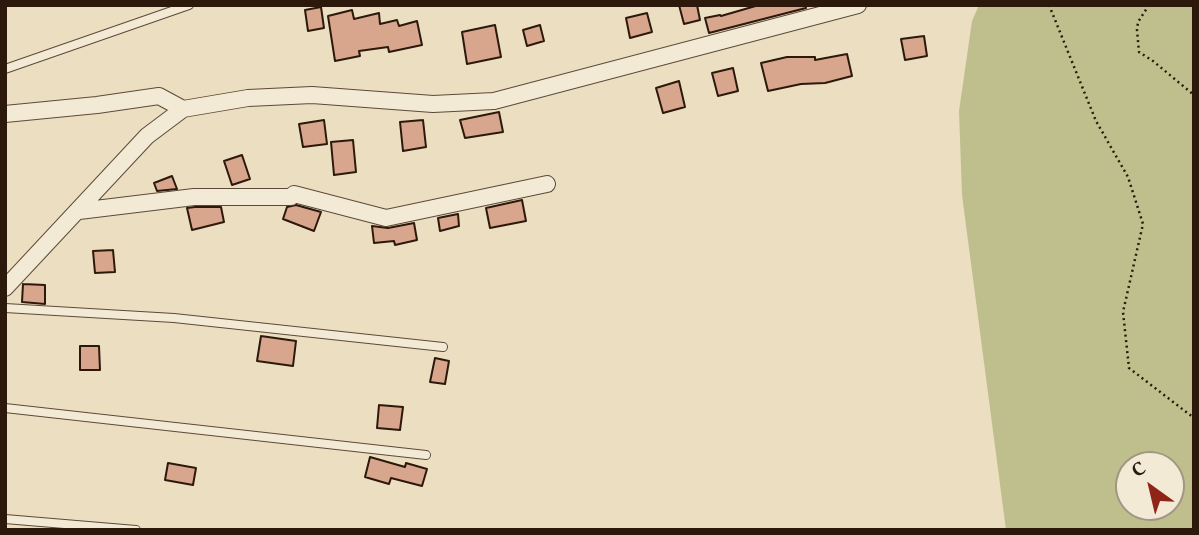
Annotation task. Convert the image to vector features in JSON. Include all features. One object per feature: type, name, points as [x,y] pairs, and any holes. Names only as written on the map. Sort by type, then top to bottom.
[{"type":"street","points":[[5,288],[147,136],[183,109],[248,98],[312,95],[433,104],[494,101],[858,5]]},
{"type":"street","points":[[5,114],[159,96],[183,109]]},
{"type":"street","points":[[79,211],[194,197],[291,197],[293,194],[386,218],[547,184]]},
{"type":"lane","points":[[5,69],[189,5]]},
{"type":"lane","points":[[5,308],[174,318],[443,347]]},
{"type":"lane","points":[[5,408],[426,455]]},
{"type":"lane","points":[[5,519],[136,530]]},
{"type":"path","points":[[1049,5],[1096,121],[1128,177],[1143,224],[1124,313],[1129,368],[1194,418]]},
{"type":"path","points":[[1149,5],[1138,22],[1139,52],[1194,95]]},
{"type":"green space","points":[[979,5],[1194,5],[1194,530],[1006,530],[962,195],[959,111],[972,21]]},
{"type":"building","points":[[679,5],[697,5],[700,20],[684,24]]},
{"type":"building","points":[[759,5],[805,5],[806,8],[709,33],[705,18]]},
{"type":"building","points":[[321,7],[324,28],[308,31],[305,10]]},
{"type":"building","points":[[352,10],[354,19],[379,13],[380,24],[397,20],[399,26],[417,21],[422,45],[389,52],[388,47],[359,51],[360,56],[335,61],[328,16]]},
{"type":"building","points":[[647,13],[652,32],[630,38],[626,18]]},
{"type":"building","points":[[495,25],[501,57],[467,64],[462,32]]},
{"type":"building","points":[[540,25],[544,41],[527,46],[523,30]]},
{"type":"building","points":[[924,36],[927,56],[905,60],[901,39]]},
{"type":"building","points":[[847,54],[852,76],[825,83],[801,84],[768,91],[761,63],[787,57],[815,57],[815,60]]},
{"type":"building","points":[[733,68],[738,91],[718,96],[712,73]]},
{"type":"building","points":[[679,81],[685,107],[663,113],[656,88]]},
{"type":"building","points":[[499,112],[503,132],[465,138],[460,120]]},
{"type":"building","points":[[324,120],[327,144],[303,147],[299,124]]},
{"type":"building","points":[[423,120],[426,147],[403,151],[400,122]]},
{"type":"building","points":[[353,140],[356,172],[334,175],[331,142]]},
{"type":"building","points":[[242,155],[250,179],[232,185],[224,161]]},
{"type":"building","points":[[172,176],[177,189],[157,191],[154,183]]},
{"type":"building","points":[[522,200],[526,221],[490,228],[486,208]]},
{"type":"building","points":[[296,205],[321,212],[314,231],[283,219],[287,207]]},
{"type":"building","points":[[221,207],[224,222],[192,230],[187,208]]},
{"type":"building","points":[[458,214],[459,226],[440,231],[438,218]]},
{"type":"building","points":[[414,223],[417,240],[395,245],[394,241],[374,243],[372,226],[388,228]]},
{"type":"building","points":[[113,250],[115,272],[95,273],[93,251]]},
{"type":"building","points":[[23,284],[45,285],[45,304],[22,302]]},
{"type":"building","points":[[261,336],[296,341],[293,366],[257,361]]},
{"type":"building","points":[[80,346],[99,346],[100,370],[80,370]]},
{"type":"building","points":[[435,358],[449,361],[445,384],[430,382]]},
{"type":"building","points":[[379,405],[403,407],[400,430],[377,428]]},
{"type":"building","points":[[370,457],[405,467],[406,463],[427,469],[422,486],[391,478],[389,484],[365,477]]},
{"type":"building","points":[[168,463],[196,468],[193,485],[165,480]]}]
